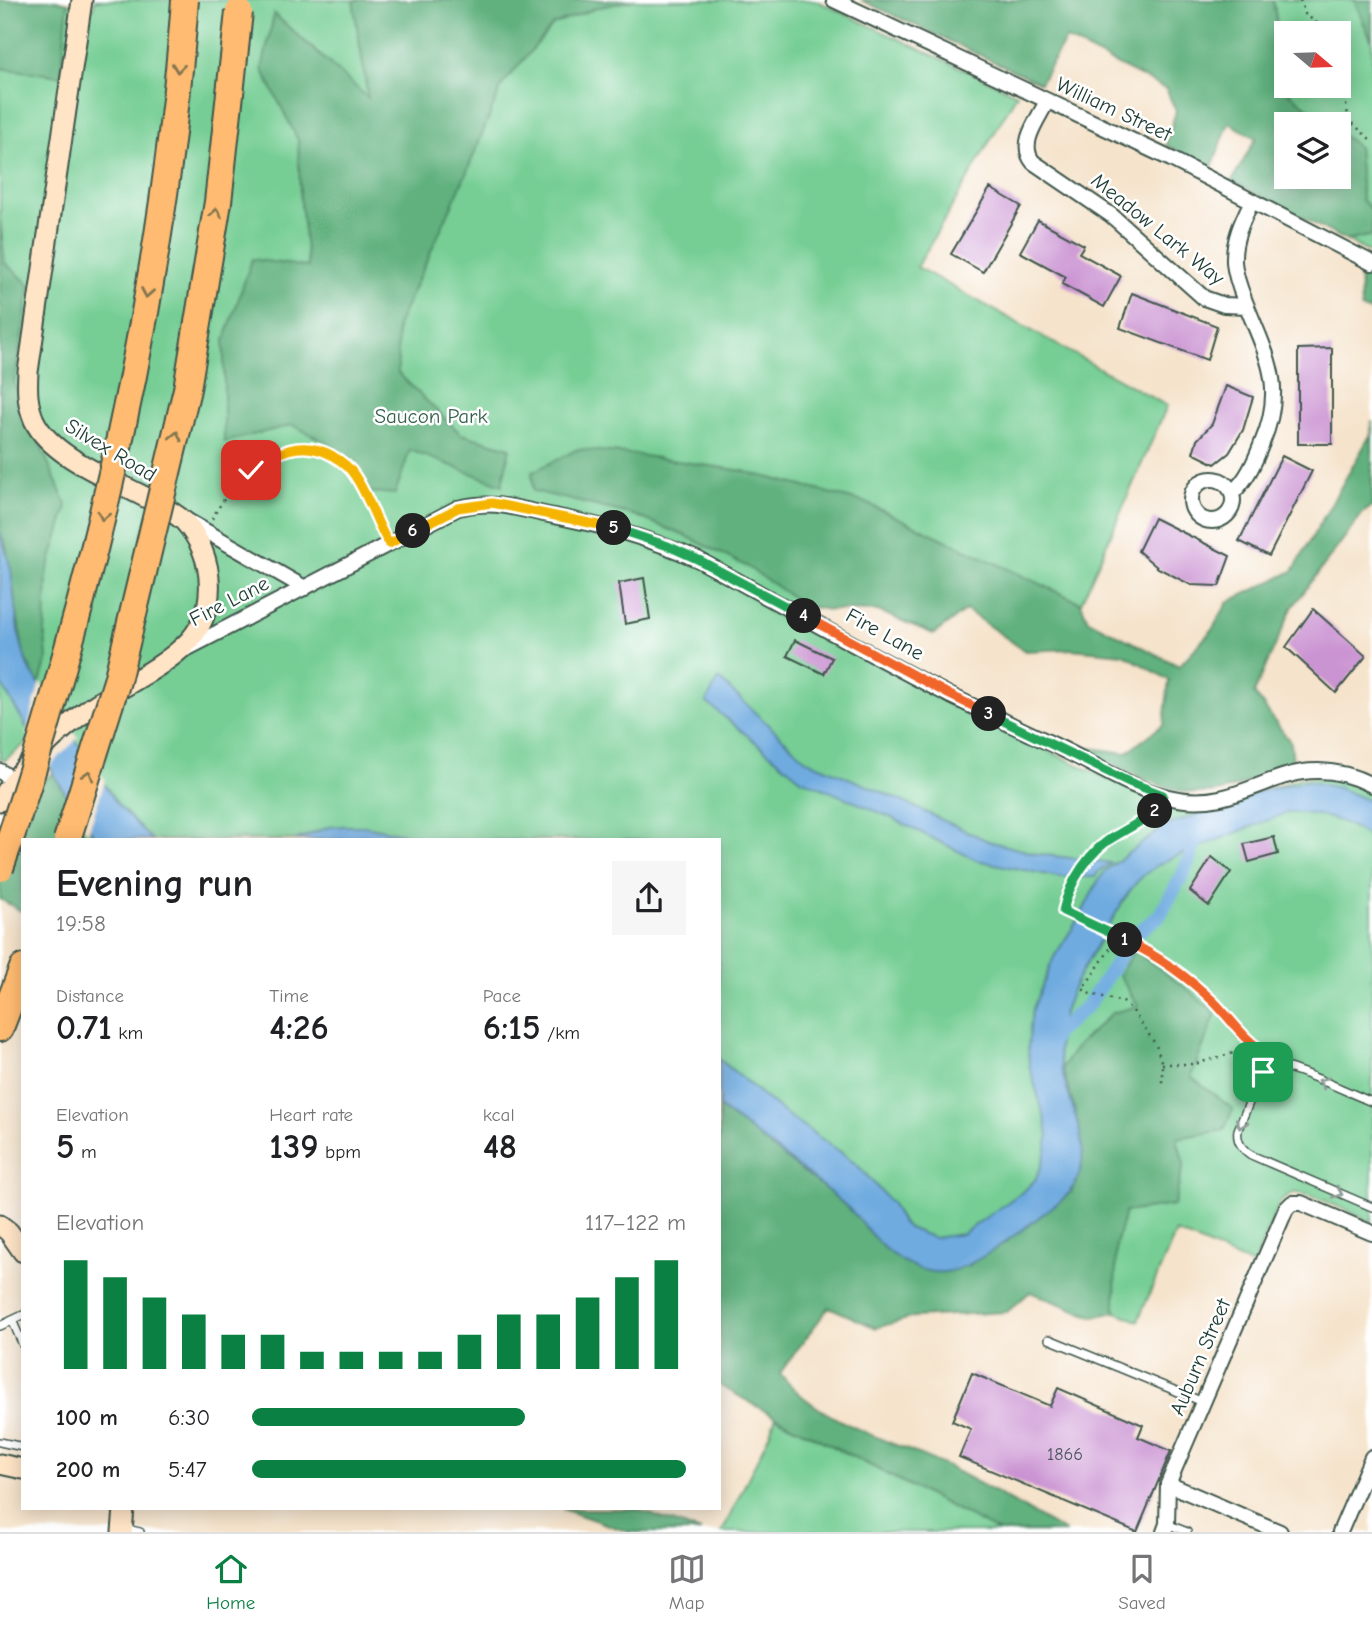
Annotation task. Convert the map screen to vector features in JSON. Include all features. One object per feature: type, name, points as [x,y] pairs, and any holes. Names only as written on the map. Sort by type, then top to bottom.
[{"type":"highway","points":[[0,868],[29,787],[56,693],[103,517],[126,411],[162,198],[185,0]]},
{"type":"highway","points":[[68,838],[117,681],[187,389],[218,202],[239,6]]},
{"type":"highway","points":[[0,1028],[21,973]]},
{"type":"street","name":"Silvex Road","points":[[7,776],[36,756],[76,718],[173,655],[189,641],[196,632],[208,603],[211,584],[207,562],[197,538],[177,515],[61,450],[41,431],[28,401],[27,372],[82,0]]},
{"type":"street","name":"William Street","points":[[834,0],[1171,159],[1372,263]]},
{"type":"street","name":"Meadow Lark Way","points":[[1047,101],[1027,144],[1027,152],[1033,162],[1111,215],[1204,298],[1224,306],[1247,306]]},
{"type":"street","points":[[1232,493],[1249,472],[1274,406],[1272,372],[1236,275],[1235,251],[1240,228],[1252,201]]},
{"type":"street","name":"Fire Lane","points":[[173,655],[458,508],[492,503],[616,528],[668,546],[699,560],[950,695],[1129,782],[1163,795],[1178,799],[1208,800],[1240,792],[1286,775],[1317,769],[1334,771],[1372,785]]},
{"type":"street","name":"Fire Lane","points":[[177,515],[305,589]]},
{"type":"street","points":[[0,802],[7,776]]},
{"type":"street","name":"Auburn Street","points":[[1166,1528],[1168,1484],[1286,1209],[1292,1203],[1301,1203],[1372,1233]]},
{"type":"street","points":[[0,1225],[21,1249]]},
{"type":"street","points":[[1340,1532],[1372,1457]]},
{"type":"street","points":[[0,1464],[21,1469]]},
{"type":"street","points":[[1168,1484],[1279,1532]]},
{"type":"lane","points":[[1372,1102],[1289,1068],[1273,1067],[1263,1072],[1256,1084],[1237,1138],[1241,1146],[1257,1158],[1372,1207]]},
{"type":"lane","points":[[0,1325],[21,1316]]},
{"type":"lane","points":[[12,1320],[21,1340]]},
{"type":"lane","points":[[1049,1339],[1203,1402]]},
{"type":"lane","points":[[0,1442],[21,1447]]},
{"type":"lane","points":[[1166,1528],[1187,1532]]},
{"type":"path","points":[[1300,0],[1305,14],[1314,21]]},
{"type":"path","points":[[1345,98],[1349,120],[1372,141]]},
{"type":"path","points":[[206,532],[222,500],[242,476],[279,452],[302,446],[326,452],[348,467],[355,475],[389,544]]},
{"type":"path","points":[[1163,795],[1155,812],[1115,836],[1080,871],[1070,887],[1063,911],[1136,946],[1197,987],[1254,1047],[1268,1054],[1273,1067]]},
{"type":"path","points":[[1118,937],[1083,989],[1087,993],[1123,1002],[1133,1011],[1156,1045],[1162,1064],[1162,1085]]},
{"type":"path","points":[[1162,1064],[1195,1064],[1254,1047]]},
{"type":"green space","name":"Saucon Park","points":[[0,0],[55,0],[93,9],[95,0],[815,0],[1017,94],[917,267],[1167,406],[1081,603],[864,502],[798,620],[946,702],[1106,778],[1177,807],[1210,808],[1300,778],[1332,778],[1372,792],[1372,1222],[1321,1199],[1301,1193],[1286,1196],[1280,1202],[1253,1265],[1176,1232],[1138,1321],[908,1228],[902,1223],[892,1204],[861,1169],[780,1110],[721,1061],[721,838],[416,838],[329,827],[301,838],[150,838],[118,805],[59,716],[4,761],[0,758],[0,678],[18,709],[14,591],[0,532]]},
{"type":"green space","points":[[0,0],[55,0],[68,3],[61,76],[0,68]]},
{"type":"green space","points":[[353,0],[634,0],[596,8],[553,25],[502,85],[466,174],[397,326],[398,373],[461,434],[510,448],[502,485],[410,450],[395,494],[369,492],[355,462],[329,444],[293,425],[224,442],[224,342],[252,259],[308,267],[300,196],[298,140],[262,69],[274,14],[368,98]]},
{"type":"green space","points":[[861,0],[1273,0],[1276,21],[1274,21],[1274,98],[1295,98],[1314,112],[1274,112],[1274,189],[1351,189],[1351,141],[1358,147],[1362,200],[1372,210],[1372,235],[1347,241],[1232,181],[1256,138],[1229,123],[1211,169],[1166,145],[1176,111],[1166,89],[1066,39],[1040,83]]},
{"type":"green space","points":[[1273,0],[1354,0],[1372,41],[1372,210],[1362,200],[1358,147],[1351,141],[1351,112],[1314,112],[1295,98],[1351,98],[1351,21],[1277,21]]},
{"type":"green space","points":[[1354,0],[1372,0],[1372,41]]},
{"type":"green space","points":[[0,220],[5,263],[30,285],[14,383],[67,507],[47,572],[47,659],[39,686],[24,656],[6,546],[0,532]]},
{"type":"green space","points":[[1372,235],[1372,254],[1347,241]]},
{"type":"green space","points":[[1359,265],[1372,273],[1372,312],[1361,309]]},
{"type":"green space","points":[[1372,421],[1372,506],[1363,513],[1292,608],[1254,693],[1291,743],[1293,762],[1240,785],[1207,793],[1156,784],[1077,746],[1126,753],[1164,724],[1169,680],[1123,654],[1071,649],[1025,651],[966,610],[934,634],[878,611],[829,610],[805,606],[748,567],[686,536],[634,515],[533,491],[532,472],[578,449],[743,471],[864,502],[1081,603],[1088,620],[1179,666],[1212,630],[1228,602],[1293,571],[1371,434]]},
{"type":"green space","points":[[53,773],[81,820],[97,838],[21,838],[21,911],[0,899],[0,826],[20,800]]},
{"type":"green space","points":[[1134,950],[1216,1013],[1191,1077],[1233,1109],[1224,1130],[1177,1138],[1184,1164],[1174,1205],[1125,1212],[1116,1245],[1115,1312],[1093,1317],[1030,1292],[1007,1312],[914,1317],[876,1328],[829,1307],[780,1373],[796,1391],[837,1419],[952,1469],[1066,1532],[1000,1532],[721,1386],[721,1109],[836,1197],[862,1221],[874,1237],[968,1266],[1071,1192],[1081,1160],[1081,1145],[1076,1114],[1062,1067],[1079,1044],[1112,1013],[1138,1006],[1119,975]]},
{"type":"green space","points":[[776,1417],[1000,1532],[722,1532]]},
{"type":"green space","points":[[565,1510],[639,1510],[701,1532],[629,1532]]},
{"type":"water","points":[[0,532],[11,569],[18,631],[27,665],[118,805],[150,838],[97,838],[81,820],[0,678]]},
{"type":"water","points":[[719,679],[806,760],[988,841],[1037,854],[1111,863],[1095,877],[1058,877],[976,860],[890,817],[801,779],[706,702]]},
{"type":"water","points":[[1306,781],[1339,788],[1372,802],[1372,839],[1332,818],[1286,813],[1168,860],[1149,871],[1136,883],[1082,971],[1062,1020],[1059,1054],[1079,1129],[1082,1166],[1075,1183],[1062,1200],[989,1253],[958,1269],[944,1272],[916,1267],[896,1257],[831,1193],[721,1109],[721,1061],[780,1110],[861,1169],[892,1204],[902,1223],[908,1228],[934,1238],[962,1234],[1025,1190],[1035,1180],[1041,1167],[1048,1136],[1029,1065],[1032,1011],[1054,957],[1081,915],[1098,881],[1106,870],[1165,826],[1265,790]]},
{"type":"water","points":[[365,826],[422,838],[301,838],[329,827]]},
{"type":"pier","points":[[40,682],[78,738],[47,769],[26,734]]},
{"type":"pier","points":[[84,747],[105,780],[88,833],[78,822]]},
{"type":"building","points":[[990,188],[1021,206],[983,272],[951,254]]},
{"type":"building","points":[[1038,220],[1084,245],[1079,253],[1121,276],[1104,307],[1062,284],[1066,277],[1020,252]]},
{"type":"building","points":[[1132,293],[1217,326],[1207,360],[1120,328]]},
{"type":"building","points":[[1332,348],[1332,444],[1298,444],[1298,349]]},
{"type":"building","points":[[1226,386],[1253,397],[1243,430],[1229,453],[1215,464],[1193,453],[1197,440],[1212,424]]},
{"type":"building","points":[[1282,456],[1312,471],[1269,556],[1239,541]]},
{"type":"building","points":[[1154,518],[1230,556],[1219,586],[1191,585],[1158,568],[1138,551]]},
{"type":"building","points":[[644,578],[650,619],[625,624],[619,583]]},
{"type":"building","points":[[1313,609],[1366,656],[1336,693],[1286,647]]},
{"type":"building","points":[[795,640],[832,658],[824,674],[787,656]]},
{"type":"building","points":[[1274,837],[1278,854],[1249,862],[1244,844]]},
{"type":"building","points":[[1212,857],[1231,872],[1209,906],[1190,891]]},
{"type":"building","points":[[972,1373],[1050,1406],[1058,1388],[1143,1425],[1138,1437],[1171,1451],[1137,1532],[959,1457],[971,1429],[952,1421]]},
{"type":"waterway","points":[[1051,1044],[1054,1035],[1088,1005],[1135,934],[1159,916],[1182,876],[1200,832]]},
{"type":"route","points":[[251,470],[269,457],[290,448],[302,446],[326,452],[355,475],[389,544],[458,508],[492,503],[606,525],[668,546],[699,560],[950,695],[1129,782],[1163,795],[1155,812],[1115,836],[1093,855],[1070,887],[1063,911],[1136,946],[1197,987],[1254,1047],[1268,1054],[1273,1067],[1263,1072]]}]
